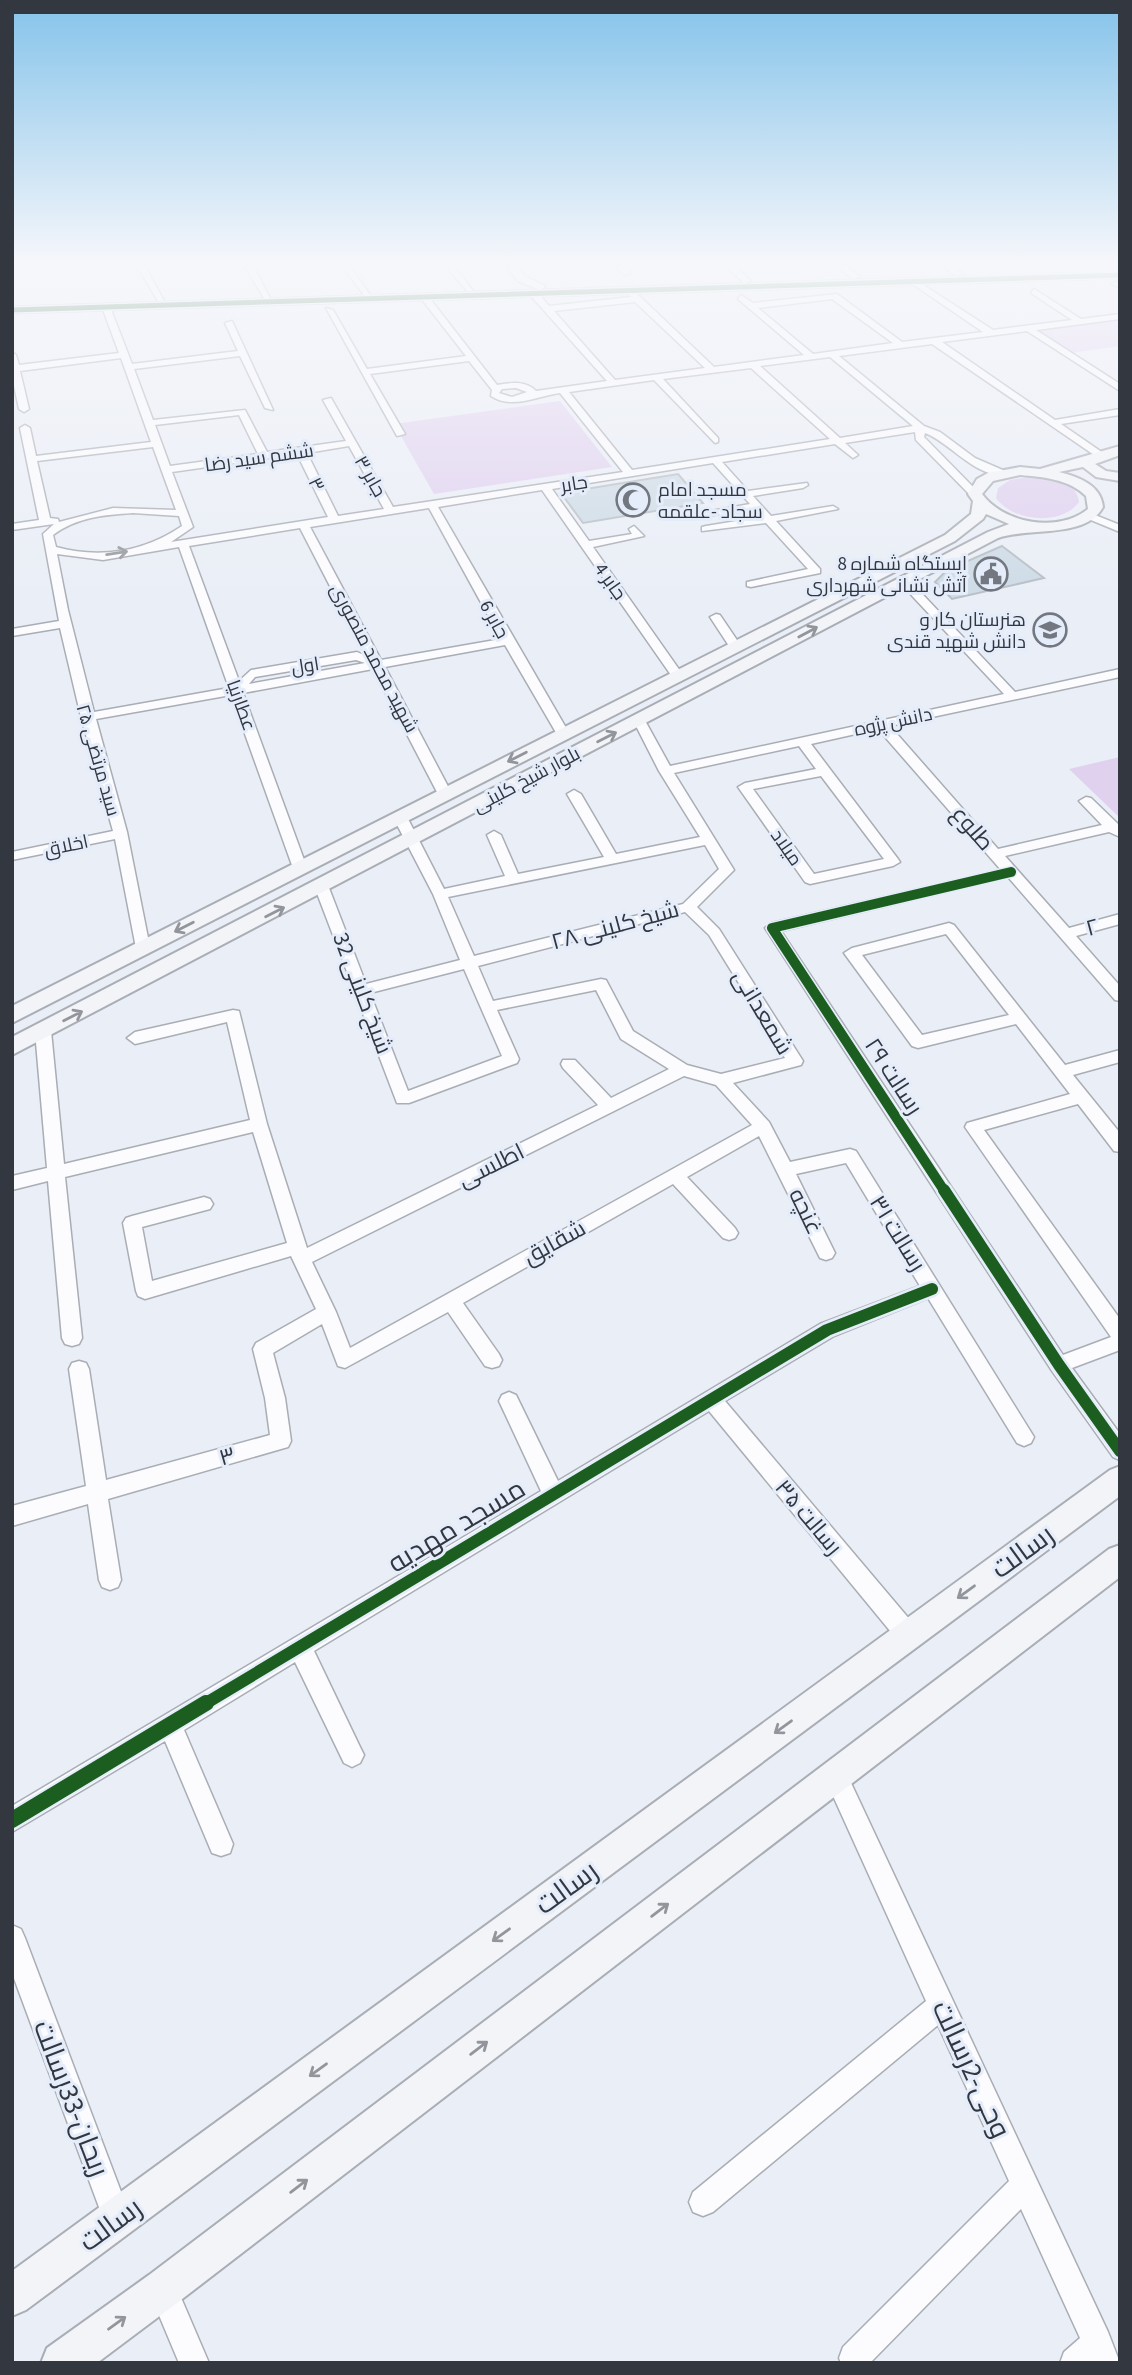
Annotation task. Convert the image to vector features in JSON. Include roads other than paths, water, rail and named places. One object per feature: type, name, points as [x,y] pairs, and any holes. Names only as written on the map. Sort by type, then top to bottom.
[{"type":"main road","points":[[1001,473],[1040,472],[1086,462],[1120,450]]},
{"type":"main road","points":[[1086,462],[1092,470],[1120,479]]},
{"type":"main road","points":[[1040,472],[1079,484],[1091,493],[1096,501],[1096,509],[1090,516]]},
{"type":"main road","name":"بلوار شیخ کلینی","points":[[12,1015],[950,538],[978,516],[978,485],[1001,473]]},
{"type":"main road","points":[[1096,501],[1120,479]]},
{"type":"main road","points":[[977,498],[1004,518],[1043,526]]},
{"type":"main road","name":"بلوار شیخ کلینی","points":[[12,1047],[322,888],[993,535],[1012,528],[1062,525],[1090,516]]},
{"type":"main road","points":[[887,570],[905,582]]},
{"type":"main road","name":"رسالت","points":[[12,2295],[1120,1479]]},
{"type":"main road","points":[[62,2363],[163,2289],[1120,1559]]},
{"type":"street","points":[[16,377],[24,409]]},
{"type":"street","points":[[132,377],[188,527]]},
{"type":"street","points":[[255,377],[270,408]]},
{"type":"street","points":[[369,377],[400,434]]},
{"type":"street","points":[[486,377],[496,389]]},
{"type":"street","points":[[608,377],[613,383]]},
{"type":"street","points":[[496,389],[494,394],[506,400],[524,398],[531,394],[665,377]]},
{"type":"street","points":[[766,377],[853,455]]},
{"type":"street","points":[[859,377],[921,428],[937,434],[972,460],[1001,473]]},
{"type":"street","points":[[985,377],[1103,457]]},
{"type":"street","points":[[1103,377],[1120,388]]},
{"type":"street","points":[[657,378],[715,440]]},
{"type":"street","points":[[496,389],[510,385],[522,386],[532,391],[531,394]]},
{"type":"street","points":[[563,390],[630,474]]},
{"type":"street","name":"جابر ۳","points":[[328,400],[389,509]]},
{"type":"street","points":[[148,423],[242,412],[264,456]]},
{"type":"street","points":[[1051,423],[1120,412]]},
{"type":"street","points":[[25,428],[44,522]]},
{"type":"street","points":[[921,428],[919,438],[977,498]]},
{"type":"street","name":"جابر","points":[[91,557],[389,509],[716,461],[766,457],[921,428]]},
{"type":"street","name":"ششم سید رضا","points":[[166,470],[352,443]]},
{"type":"street","points":[[33,459],[156,444]]},
{"type":"street","name":"۳","points":[[301,451],[334,518]]},
{"type":"street","points":[[949,470],[974,469],[972,460]]},
{"type":"street","points":[[716,461],[816,571],[751,584]]},
{"type":"street","points":[[747,494],[803,485]]},
{"type":"street","name":"جابر 4","points":[[546,488],[677,675]]},
{"type":"street","points":[[140,509],[174,490]]},
{"type":"street","name":"جابر 6","points":[[431,503],[563,733]]},
{"type":"street","points":[[709,514],[757,506]]},
{"type":"street","points":[[14,527],[140,509],[183,514]]},
{"type":"street","points":[[706,529],[833,509]]},
{"type":"street","points":[[1090,516],[1120,530]]},
{"type":"street","points":[[14,527],[30,528],[48,534],[62,523],[78,518]]},
{"type":"street","name":"شهید محمد منصوری","points":[[303,523],[445,793]]},
{"type":"street","points":[[153,548],[188,527],[227,536]]},
{"type":"street","points":[[586,545],[639,536],[635,529]]},
{"type":"street","name":"۲۵ سید مرتضی","points":[[48,534],[63,624],[120,834],[143,948]]},
{"type":"street","name":"عطارنیا","points":[[183,544],[300,868]]},
{"type":"street","points":[[50,549],[91,557]]},
{"type":"street","points":[[54,573],[80,559],[91,557]]},
{"type":"street","points":[[905,582],[1012,695]]},
{"type":"street","points":[[716,617],[735,646]]},
{"type":"street","points":[[12,633],[63,624]]},
{"type":"street","name":"اول","points":[[87,718],[508,641]]},
{"type":"street","name":"دانش پژوه","points":[[666,771],[1120,673]]},
{"type":"street","name":"شیخ کلینی ۲۸","points":[[362,990],[688,907],[727,870],[666,771],[639,720]]},
{"type":"street","name":"طلوع","points":[[881,724],[1120,996]]},
{"type":"street","name":"میلاد","points":[[802,741],[893,862],[810,879],[745,787],[824,771]]},
{"type":"street","points":[[574,794],[612,859]]},
{"type":"street","points":[[1086,801],[1116,830]]},
{"type":"street","points":[[400,817],[440,894],[488,1007],[601,984],[627,1035],[682,1070],[722,1080]]},
{"type":"street","points":[[995,854],[1116,830]]},
{"type":"street","name":"اخلاق","points":[[12,856],[120,834]]},
{"type":"street","points":[[494,835],[513,879]]},
{"type":"street","points":[[440,894],[708,840]]},
{"type":"street","name":"رسالت ۲۹","points":[[1011,872],[772,928],[1059,1366],[1120,1451]]},
{"type":"street","name":"شیخ کلینی 32","points":[[322,888],[403,1099],[511,1059],[488,1007]]},
{"type":"street","name":"شمعدانی","points":[[688,907],[714,932],[795,1061],[722,1080]]},
{"type":"street","name":"۲","points":[[1065,934],[1120,919]]},
{"type":"street","points":[[1020,1018],[918,1042],[852,953],[948,928],[1020,1018],[1120,1146]]},
{"type":"street","points":[[135,1038],[233,1015],[259,1124],[299,1253],[327,1312]]},
{"type":"street","points":[[43,1031],[72,1338]]},
{"type":"street","points":[[1061,1072],[1120,1056]]},
{"type":"street","points":[[569,1064],[610,1106]]},
{"type":"street","name":"اطلسی","points":[[204,1204],[132,1223],[145,1291],[299,1253],[682,1070]]},
{"type":"street","name":"غنچه","points":[[722,1080],[764,1126],[826,1253]]},
{"type":"street","points":[[1081,1097],[973,1127],[1120,1334]]},
{"type":"street","points":[[12,1183],[259,1124]]},
{"type":"street","name":"شقایق","points":[[327,1312],[345,1360],[764,1126]]},
{"type":"street","name":"رسالت ۳۱","points":[[785,1170],[850,1156],[1024,1437]]},
{"type":"street","points":[[674,1175],[729,1233]]},
{"type":"street","name":"مسجد مهدیه","points":[[12,1820],[827,1330],[932,1289]]},
{"type":"street","points":[[450,1300],[492,1360]]},
{"type":"street","name":"۳","points":[[12,1516],[281,1441],[275,1398],[262,1349],[327,1312]]},
{"type":"street","points":[[1059,1366],[1120,1342]]},
{"type":"street","points":[[79,1369],[110,1580]]},
{"type":"street","name":"رسالت ۳۵","points":[[711,1399],[908,1635]]},
{"type":"street","points":[[509,1401],[552,1493]]},
{"type":"street","points":[[300,1647],[352,1755]]},
{"type":"street","points":[[170,1725],[221,1844]]},
{"type":"street","name":"وحی-2رسالت","points":[[836,1776],[1103,2353]]},
{"type":"street","name":"ریحان-33رسالت","points":[[12,1938],[117,2218]]},
{"type":"street","points":[[703,2202],[942,2005]]},
{"type":"street","points":[[854,2358],[1025,2185]]},
{"type":"street","points":[[163,2289],[194,2363]]},
{"type":"street","points":[[1075,2363],[1103,2353]]},
{"type":"place","name":"مسجد امام سجاد -علقمه","points":[[633,500]]},
{"type":"place","name":"ایستگاه شماره 8 آتش نشانی شهرداری","points":[[991,574]]},
{"type":"place","name":"هنرستان کار و دانش شهید قندی","points":[[1050,630]]}]
